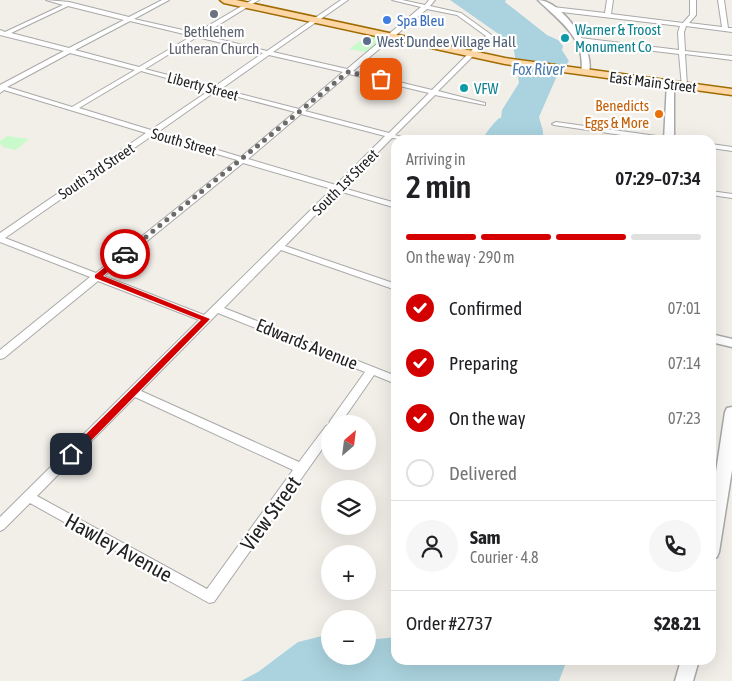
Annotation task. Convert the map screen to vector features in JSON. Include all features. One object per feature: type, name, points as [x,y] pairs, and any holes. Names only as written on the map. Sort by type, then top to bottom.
[{"type":"main road","points":[[224,0],[252,2],[316,20],[508,62],[574,71]]},
{"type":"main road","name":"East Main Street","points":[[574,71],[732,92]]},
{"type":"street","points":[[49,0],[483,104]]},
{"type":"street","points":[[2,34],[77,0]]},
{"type":"street","points":[[1,89],[6,84],[166,0]]},
{"type":"street","name":"South 3rd Street","points":[[0,238],[345,0]]},
{"type":"street","points":[[395,0],[426,6]]},
{"type":"street","points":[[0,355],[348,72],[432,0]]},
{"type":"street","points":[[541,0],[570,24],[580,40],[586,62],[585,73]]},
{"type":"street","points":[[608,15],[610,0]]},
{"type":"street","points":[[684,86],[681,34],[685,24],[694,14],[692,0]]},
{"type":"street","points":[[715,0],[723,1],[725,29]]},
{"type":"street","points":[[73,109],[252,2]]},
{"type":"street","name":"South 1st Street","points":[[206,319],[490,35],[462,15],[426,6]]},
{"type":"street","points":[[554,9],[732,30]]},
{"type":"street","name":"Liberty Street","points":[[2,34],[390,136]]},
{"type":"street","points":[[580,40],[732,58]]},
{"type":"street","points":[[670,84],[670,135]]},
{"type":"street","name":"South Street","points":[[1,89],[391,204]]},
{"type":"street","points":[[556,124],[634,135]]},
{"type":"street","points":[[716,147],[732,149]]},
{"type":"street","points":[[716,194],[732,196]]},
{"type":"street","points":[[0,238],[206,319],[0,525]]},
{"type":"street","points":[[280,247],[391,285]]},
{"type":"street","name":"Edwards Avenue","points":[[217,309],[391,378]]},
{"type":"street","points":[[716,339],[732,343]]},
{"type":"street","points":[[340,415],[372,370]]},
{"type":"street","points":[[134,392],[302,469]]},
{"type":"street","points":[[716,529],[729,470],[732,412]]},
{"type":"street","name":"View Street","points":[[210,597],[321,442]]},
{"type":"street","name":"Hawley Avenue","points":[[29,497],[210,597]]},
{"type":"street","points":[[684,681],[689,665]]},
{"type":"green space","points":[[372,32],[390,36],[370,53],[349,49]]},
{"type":"green space","points":[[7,136],[29,139],[16,150],[3,147],[0,144],[0,141]]},
{"type":"water","name":"Fox River","points":[[450,0],[506,0],[505,2],[547,35],[558,40],[563,46],[562,50],[569,61],[556,78],[539,117],[543,135],[484,135],[501,118],[502,110],[519,83],[513,44]]},
{"type":"water","points":[[321,636],[321,665],[376,665],[376,639],[391,638],[391,665],[565,665],[559,681],[241,681],[258,672],[298,642]]},
{"type":"way so far","points":[[125,254],[348,72],[381,79]]},
{"type":"place","name":"Bethlehem Lutheran Church","points":[[214,14]]},
{"type":"place","name":"Spa Bleu","points":[[387,20]]},
{"type":"place","name":"Warner & Troost Monument Co","points":[[565,38]]},
{"type":"place","name":"West Dundee Village Hall","points":[[367,41]]},
{"type":"place","name":"VFW","points":[[464,88]]},
{"type":"place","name":"Benedicts Eggs & More","points":[[659,114]]},
{"type":"route","points":[[71,454],[206,319],[97,276],[125,254]]}]
